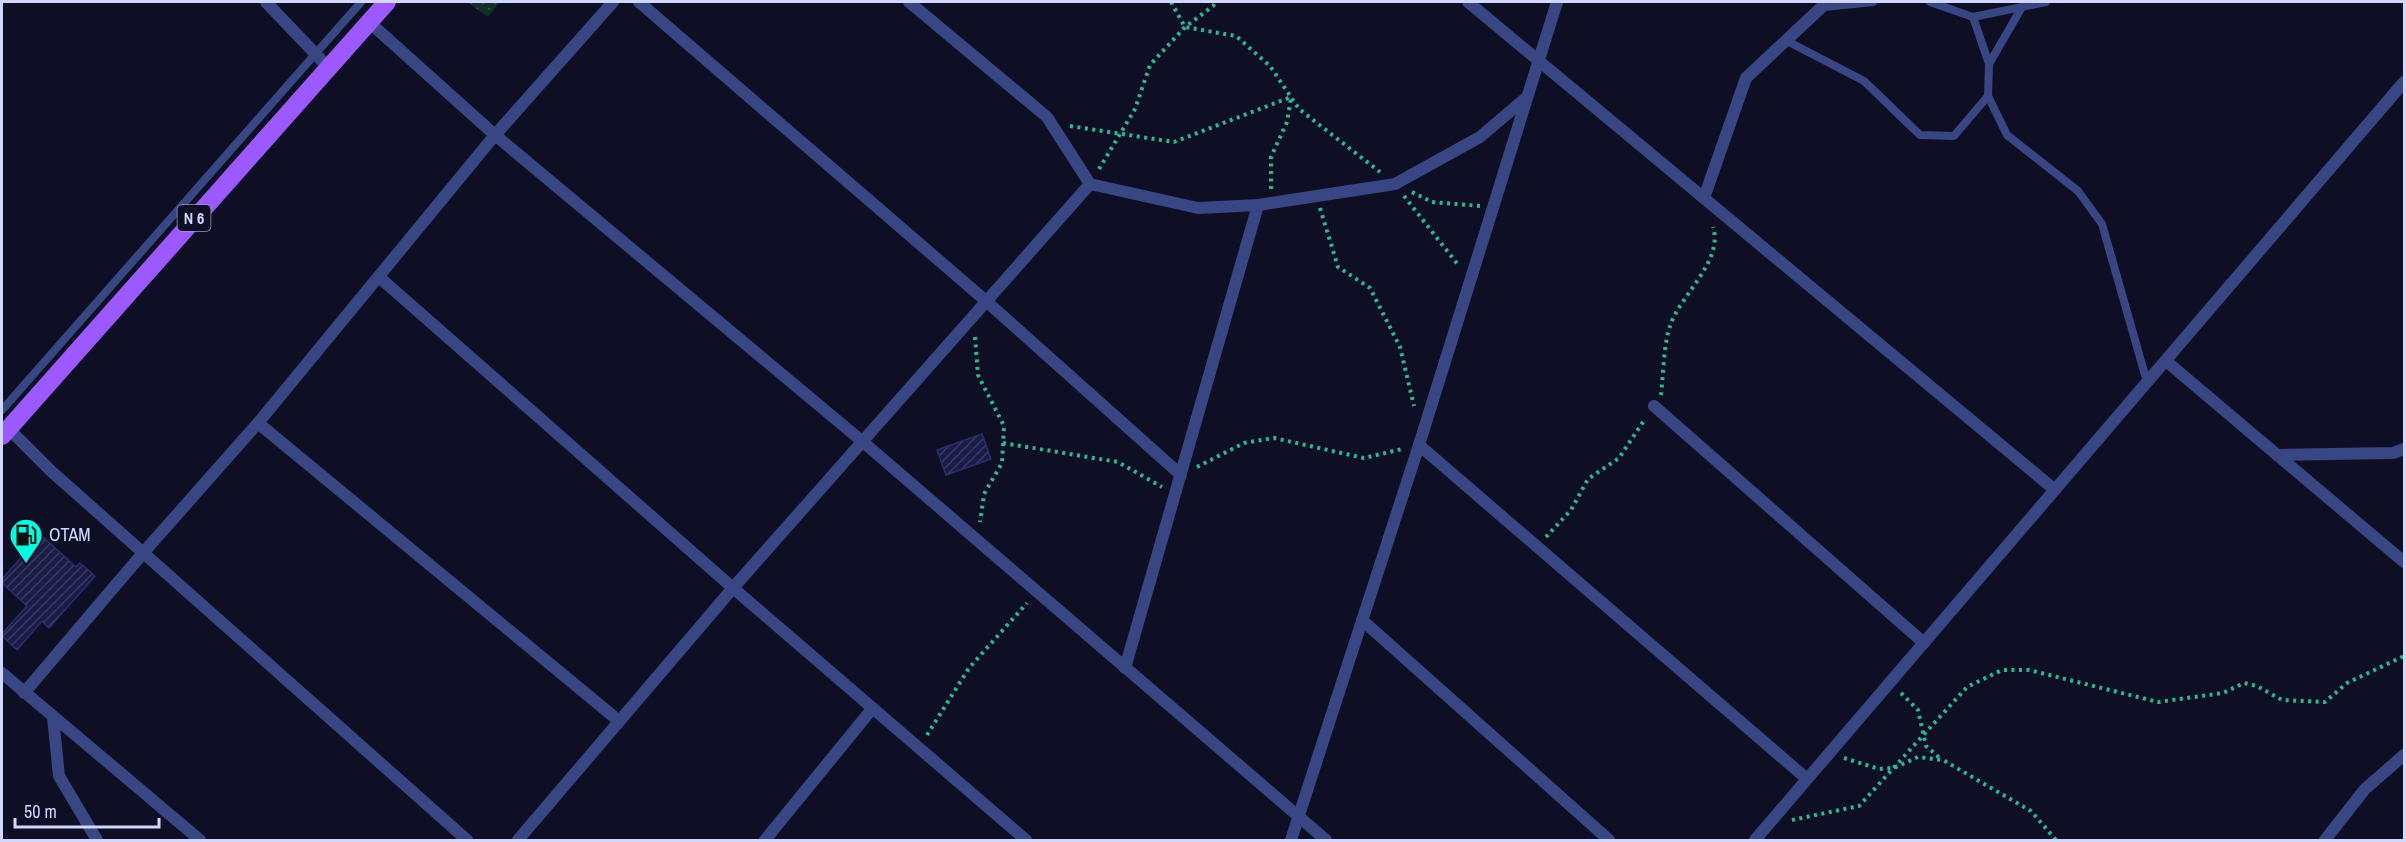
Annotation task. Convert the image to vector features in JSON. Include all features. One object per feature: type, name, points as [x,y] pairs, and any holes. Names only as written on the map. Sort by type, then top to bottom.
[{"type":"main road","name":"N 6","points":[[5,432],[387,2]]},
{"type":"street","points":[[266,2],[328,67]]},
{"type":"street","points":[[24,693],[258,423],[495,135],[613,2]]},
{"type":"street","points":[[639,2],[986,302],[1181,476]]},
{"type":"street","points":[[909,2],[1047,117],[1090,184],[1198,208],[1264,204],[1395,184],[1480,137],[1528,97]]},
{"type":"street","points":[[1468,2],[2055,490]]},
{"type":"street","points":[[1291,840],[1420,440],[1557,2]]},
{"type":"street","points":[[1704,198],[1746,78],[1825,4]]},
{"type":"street","points":[[369,22],[495,135],[863,442],[1326,840]]},
{"type":"street","points":[[1755,840],[2404,82]]},
{"type":"street","points":[[518,840],[733,588],[1090,184]]},
{"type":"street","points":[[1125,668],[1175,494],[1264,204]]},
{"type":"street","points":[[379,277],[872,709],[1026,840]]},
{"type":"street","points":[[2166,361],[2404,562]]},
{"type":"street","points":[[1654,406],[1924,643]]},
{"type":"street","points":[[258,423],[619,721]]},
{"type":"street","points":[[5,432],[467,840]]},
{"type":"street","points":[[1420,440],[1537,547],[1807,779]]},
{"type":"street","points":[[2277,455],[2393,453],[2404,449]]},
{"type":"street","points":[[1362,620],[1610,840]]},
{"type":"street","points":[[2,674],[200,840]]},
{"type":"street","points":[[765,840],[872,709]]},
{"type":"street","points":[[53,717],[59,776],[97,840]]},
{"type":"street","points":[[2325,840],[2365,789],[2404,755]]},
{"type":"lane","points":[[2,410],[361,2]]},
{"type":"lane","points":[[1825,4],[1873,2]]},
{"type":"lane","points":[[1930,2],[1973,17],[2046,2]]},
{"type":"lane","points":[[1989,64],[2022,7]]},
{"type":"lane","points":[[1973,17],[1989,64],[1988,96],[2007,135],[2078,191],[2102,224],[2147,382]]},
{"type":"lane","points":[[1787,41],[1864,81],[1920,135],[1954,136],[1988,96]]},
{"type":"path","points":[[1171,2],[1185,27]]},
{"type":"path","points":[[1090,184],[1135,109],[1150,65],[1185,27],[1216,2]]},
{"type":"path","points":[[1185,27],[1236,36],[1270,66],[1299,109],[1395,184],[1432,202],[1493,207]]},
{"type":"path","points":[[1047,117],[1068,126],[1174,142],[1291,97]]},
{"type":"path","points":[[1264,204],[1271,157],[1287,122],[1291,97]]},
{"type":"path","points":[[1395,184],[1470,280]]},
{"type":"path","points":[[1181,476],[1244,443],[1274,438],[1364,458],[1420,440],[1400,347],[1370,288],[1338,267],[1317,196]]},
{"type":"path","points":[[1537,547],[1571,510],[1588,479],[1619,458],[1661,396],[1670,326],[1709,260],[1717,238],[1704,198]]},
{"type":"path","points":[[974,316],[978,375],[1004,426],[1002,463],[984,494],[977,541]]},
{"type":"path","points":[[1003,443],[1118,462],[1175,494]]},
{"type":"path","points":[[918,748],[969,668],[1037,592]]},
{"type":"path","points":[[1767,825],[1859,806],[1967,687],[2002,670],[2029,670],[2158,702],[2223,693],[2244,683],[2257,686],[2282,700],[2325,702],[2347,682],[2404,656]]},
{"type":"path","points":[[1890,682],[1918,710],[1926,746],[1943,760],[2031,811],[2056,840]]},
{"type":"path","points":[[1829,753],[1880,769],[1894,768],[1918,757],[1943,760]]},
{"type":"green space","points":[[467,2],[500,2],[488,17]]},
{"type":"building","points":[[982,434],[991,459],[946,475],[937,450]]},
{"type":"building","points":[[41,535],[76,567],[80,563],[95,576],[49,628],[42,621],[17,650],[2,634],[27,606],[2,583],[2,579]]},
{"type":"place","name":"OTAM","points":[[26,564]]}]
